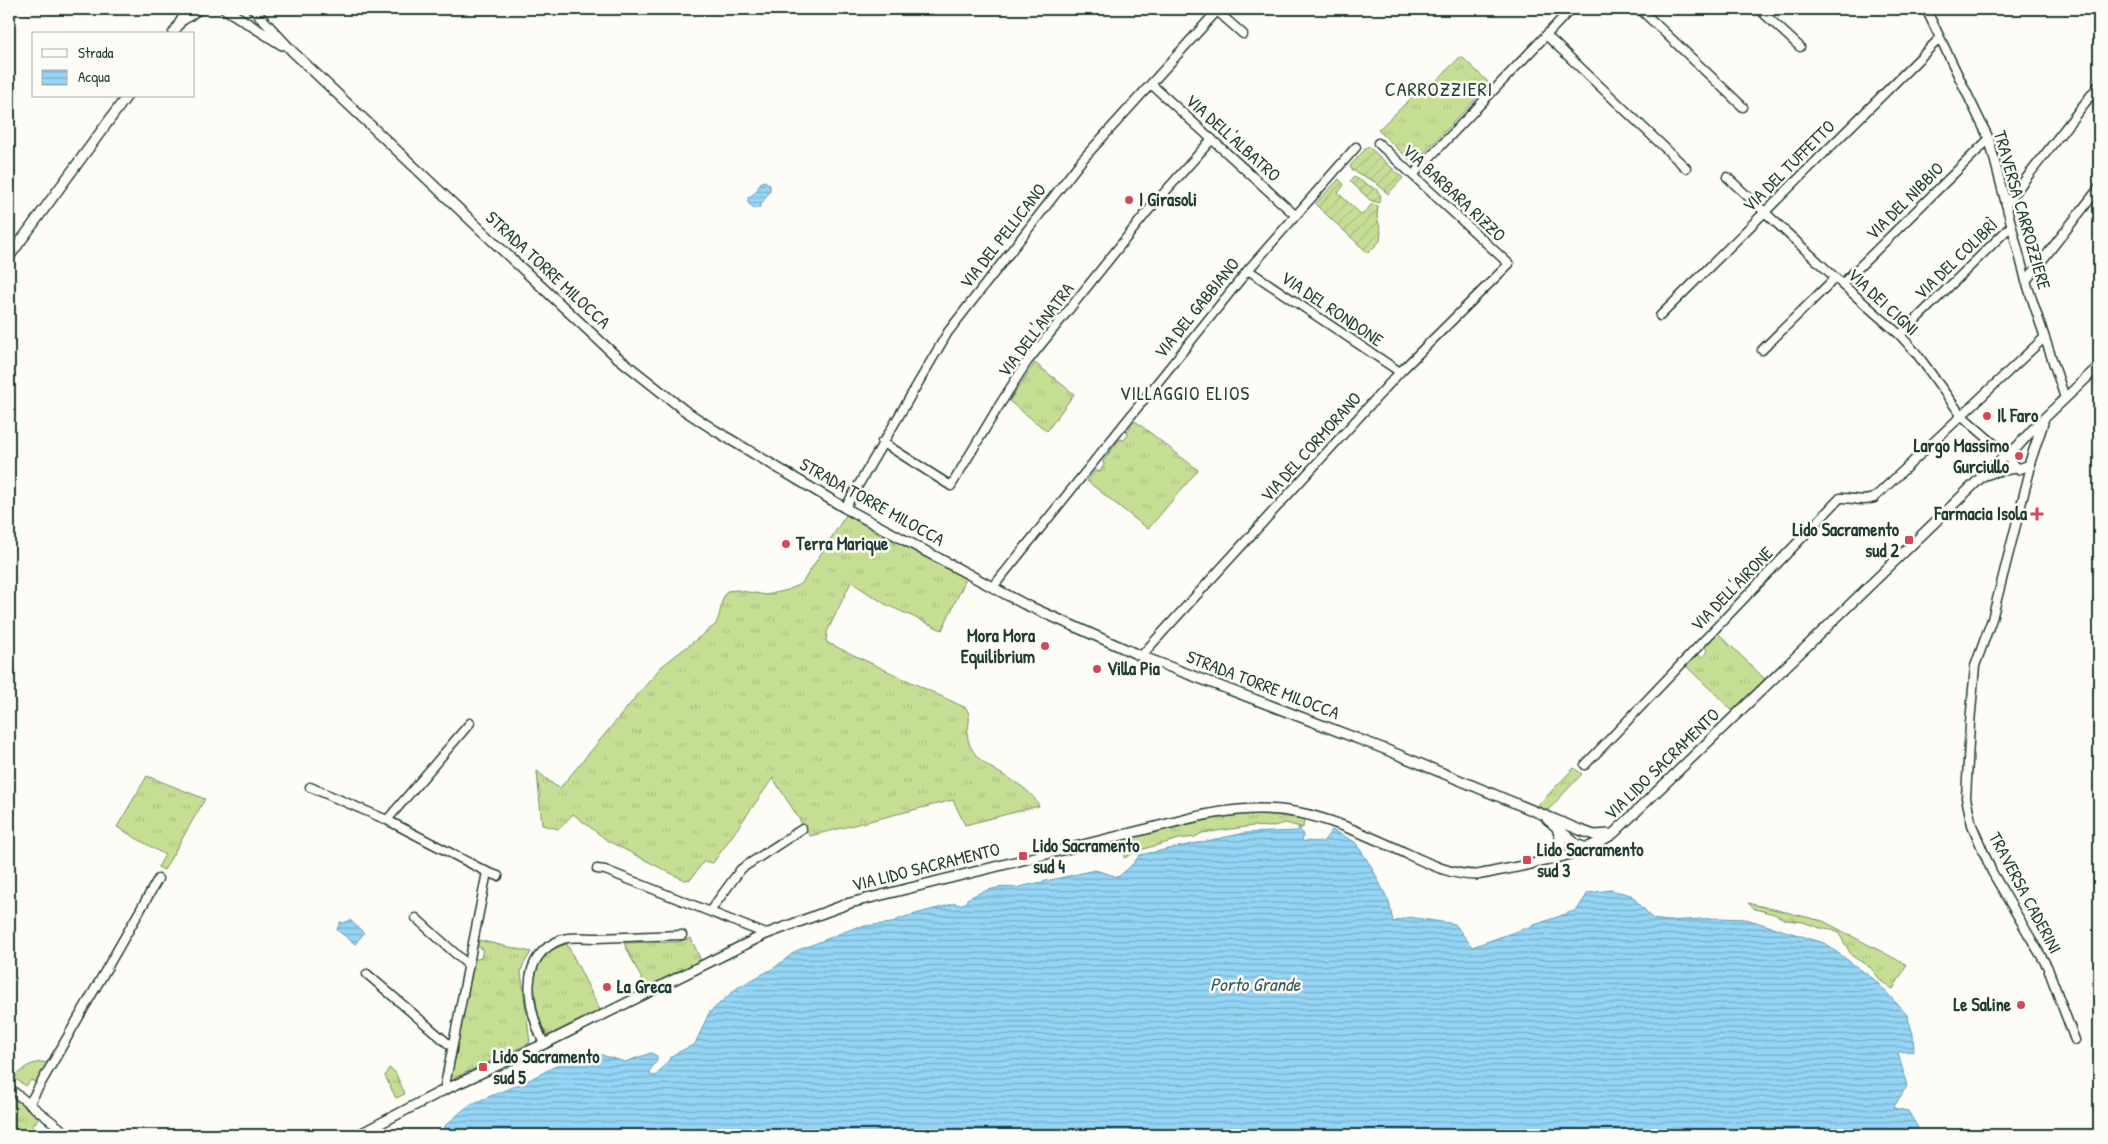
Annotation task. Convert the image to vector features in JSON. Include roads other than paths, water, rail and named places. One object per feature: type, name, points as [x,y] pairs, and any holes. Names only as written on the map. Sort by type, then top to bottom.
[{"type":"street","points":[[174,32],[188,9]]},
{"type":"street","points":[[181,22],[199,9]]},
{"type":"street","points":[[225,9],[293,52]]},
{"type":"street","points":[[253,9],[293,52]]},
{"type":"street","points":[[1413,175],[1571,9]]},
{"type":"street","points":[[1640,9],[1743,107]]},
{"type":"street","points":[[1759,9],[1800,48]]},
{"type":"street","name":"TRAVERSA CARROZZIERE","points":[[1926,9],[1989,139],[2026,281],[2065,398]]},
{"type":"street","points":[[1215,10],[1244,34]]},
{"type":"street","name":"VIA DEL PELLICANO","points":[[845,508],[948,332],[1082,160],[1152,84],[1215,10]]},
{"type":"street","points":[[1546,34],[1686,168]]},
{"type":"street","name":"VIA DEL TUFFETTO","points":[[1660,316],[1940,38]]},
{"type":"street","name":"STRADA TORRE MILOCCA","points":[[293,52],[617,356],[684,410],[845,508],[1024,604],[1141,656],[1400,756],[1580,830],[1594,835],[1613,834]]},
{"type":"street","name":"VIA DELL'ALBATRO","points":[[1152,84],[1295,215]]},
{"type":"street","points":[[2006,204],[2099,85]]},
{"type":"street","points":[[9,257],[126,98]]},
{"type":"street","name":"VIA DELL'ANATRA","points":[[882,442],[951,486],[1027,362],[1147,212],[1212,139]]},
{"type":"street","name":"VIA DEL NIBBIO","points":[[1842,284],[1989,139]]},
{"type":"street","name":"VIA BARBARA RIZZO","points":[[1378,143],[1509,264]]},
{"type":"street","name":"VIA DEL GABBIANO","points":[[993,587],[1248,270],[1356,147]]},
{"type":"street","name":"VIA DEI CIGNI","points":[[1727,177],[1835,278],[1900,335],[1961,415],[2011,452]]},
{"type":"street","points":[[2026,281],[2099,188]]},
{"type":"street","name":"VIA DEL COLIBRÌ","points":[[1900,335],[2011,226]]},
{"type":"street","name":"VIA DEL CORMORANO","points":[[1141,656],[1400,372],[1509,264]]},
{"type":"street","name":"VIA DEL RONDONE","points":[[1248,270],[1400,372]]},
{"type":"street","points":[[1762,350],[1835,278]]},
{"type":"street","name":"VIA DELL'AIRONE","points":[[1585,765],[1840,498],[1867,501],[1874,498],[2044,338]]},
{"type":"street","points":[[1985,475],[1997,471],[2026,467],[2031,461],[2038,434],[2045,419],[2099,366]]},
{"type":"street","name":"VIA LIDO SACRAMENTO","points":[[358,1135],[444,1090],[544,1044],[766,934],[850,903],[1176,822],[1243,809],[1277,808],[1339,823],[1456,874],[1477,875],[1558,858],[1599,843],[1613,834],[2045,419]]},
{"type":"street","points":[[2018,468],[2012,465],[2011,452],[2027,449],[2031,461]]},
{"type":"street","name":"TRAVERSA CADERINI","points":[[2031,461],[1992,619],[1975,666],[1966,798],[1972,825],[1992,872],[2047,966],[2058,990],[2075,1040]]},
{"type":"street","points":[[2018,468],[2023,494]]},
{"type":"street","points":[[387,820],[470,723]]},
{"type":"street","points":[[310,787],[387,820],[498,876]]},
{"type":"street","points":[[1541,814],[1576,844],[1586,848],[1587,842],[1580,830]]},
{"type":"street","points":[[1557,828],[1562,845],[1558,858]]},
{"type":"street","points":[[710,911],[741,869],[802,829]]},
{"type":"street","points":[[597,869],[606,870],[766,934]]},
{"type":"street","points":[[444,1090],[487,872]]},
{"type":"street","points":[[29,1104],[158,879]]},
{"type":"street","points":[[416,918],[468,965]]},
{"type":"street","points":[[544,1044],[536,1026],[529,982],[532,967],[544,950],[565,939],[682,935]]},
{"type":"street","points":[[367,974],[452,1047]]},
{"type":"street","points":[[9,1088],[69,1135]]},
{"type":"water","points":[[765,181],[770,185],[770,190],[759,208],[755,209],[748,203],[748,198],[756,192],[761,182]]},
{"type":"water","name":"Porto Grande","points":[[1299,826],[1303,835],[1302,841],[1323,842],[1332,830],[1355,842],[1371,866],[1389,902],[1393,922],[1409,917],[1455,924],[1472,947],[1577,910],[1588,893],[1611,890],[1631,895],[1653,919],[1668,921],[1719,918],[1746,919],[1824,943],[1875,980],[1907,1015],[1913,1034],[1914,1051],[1898,1052],[1907,1086],[1893,1108],[1908,1111],[1922,1135],[438,1135],[447,1124],[469,1105],[529,1080],[577,1055],[595,1053],[625,1062],[651,1053],[657,1056],[657,1061],[650,1070],[650,1075],[656,1076],[673,1055],[695,1044],[709,1013],[737,988],[774,968],[796,951],[857,927],[891,923],[901,918],[956,903],[957,905],[966,903],[967,899],[972,896],[997,888],[1015,888],[1095,870],[1118,877],[1140,855],[1245,833],[1298,831]]},
{"type":"water","points":[[350,920],[364,933],[355,944],[337,930],[340,922],[344,923]]},
{"type":"place","name":"I Girasoli","points":[[1129,200]]},
{"type":"place","name":"Il Faro","points":[[1987,416]]},
{"type":"place","name":"Largo Massimo Gurciullo","points":[[2019,456]]},
{"type":"place","name":"Farmacia Isola","points":[[2037,514]]},
{"type":"place","name":"Lido Sacramento sud 2","points":[[1909,540]]},
{"type":"place","name":"Terra Marique","points":[[786,544]]},
{"type":"place","name":"Mora Mora Equilibrium","points":[[1045,646]]},
{"type":"place","name":"Villa Pia","points":[[1097,669]]},
{"type":"place","name":"Lido Sacramento sud 4","points":[[1023,856]]},
{"type":"place","name":"Lido Sacramento sud 3","points":[[1527,860]]},
{"type":"place","name":"La Greca","points":[[607,987]]},
{"type":"place","name":"Le Saline","points":[[2021,1005]]},
{"type":"place","name":"Lido Sacramento sud 5","points":[[483,1067]]},
{"type":"district","name":"CARROZZIERI","points":[[1439,89]]},
{"type":"district","name":"VILLAGGIO ELIOS","points":[[1185,393]]}]
